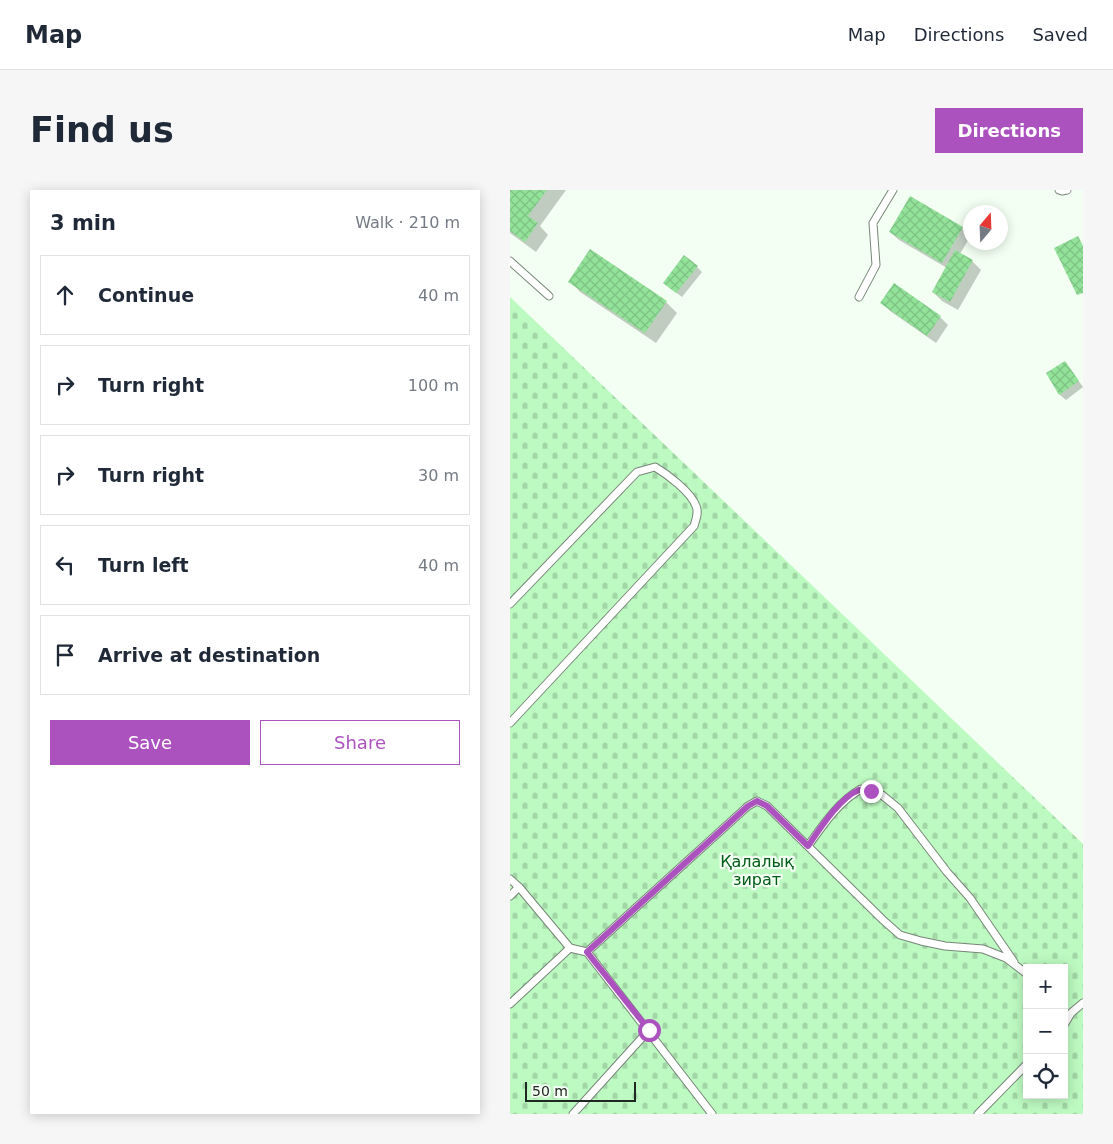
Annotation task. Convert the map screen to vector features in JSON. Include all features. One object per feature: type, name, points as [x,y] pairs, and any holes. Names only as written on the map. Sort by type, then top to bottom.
[{"type":"lane","points":[[859,297],[876,265],[873,223],[893,190]]},
{"type":"lane","points":[[1059,190],[1067,190]]},
{"type":"lane","points":[[510,261],[549,296]]},
{"type":"lane","points":[[510,604],[637,472],[655,467],[671,477],[696,504],[698,513],[694,526],[510,723]]},
{"type":"lane","points":[[808,846],[823,824],[851,794],[861,789],[882,795],[898,808],[947,872],[970,898],[1018,967]]},
{"type":"lane","points":[[587,952],[748,806],[757,801],[767,806],[900,935],[945,946],[983,949],[1006,958],[1023,971]]},
{"type":"lane","points":[[510,878],[570,948],[587,952],[712,1114]]},
{"type":"lane","points":[[510,896],[519,887]]},
{"type":"lane","points":[[510,1004],[570,948]]},
{"type":"lane","points":[[1068,1019],[1083,1003]]},
{"type":"lane","points":[[1065,1009],[1071,1014]]},
{"type":"lane","points":[[573,1114],[649,1030]]},
{"type":"lane","points":[[978,1114],[1023,1068]]},
{"type":"green space","name":"Қалалық зират","points":[[510,297],[1083,844],[1083,1114],[510,1114]]},
{"type":"building","points":[[510,190],[547,190],[528,216],[538,223],[525,242],[510,231]]},
{"type":"building","points":[[910,196],[963,227],[942,263],[889,232]]},
{"type":"building","points":[[1078,236],[1083,246],[1083,293],[1077,295],[1054,248]]},
{"type":"building","points":[[590,249],[667,301],[645,333],[568,282]]},
{"type":"building","points":[[955,250],[973,260],[950,302],[932,292]]},
{"type":"building","points":[[684,255],[698,266],[676,293],[663,283]]},
{"type":"building","points":[[894,283],[941,316],[927,336],[880,303]]},
{"type":"building","points":[[1065,361],[1079,381],[1059,395],[1046,373]]},
{"type":"route","points":[[649,1030],[587,952],[748,806],[757,801],[767,806],[808,846],[823,824],[851,794],[861,789],[871,791]]}]
